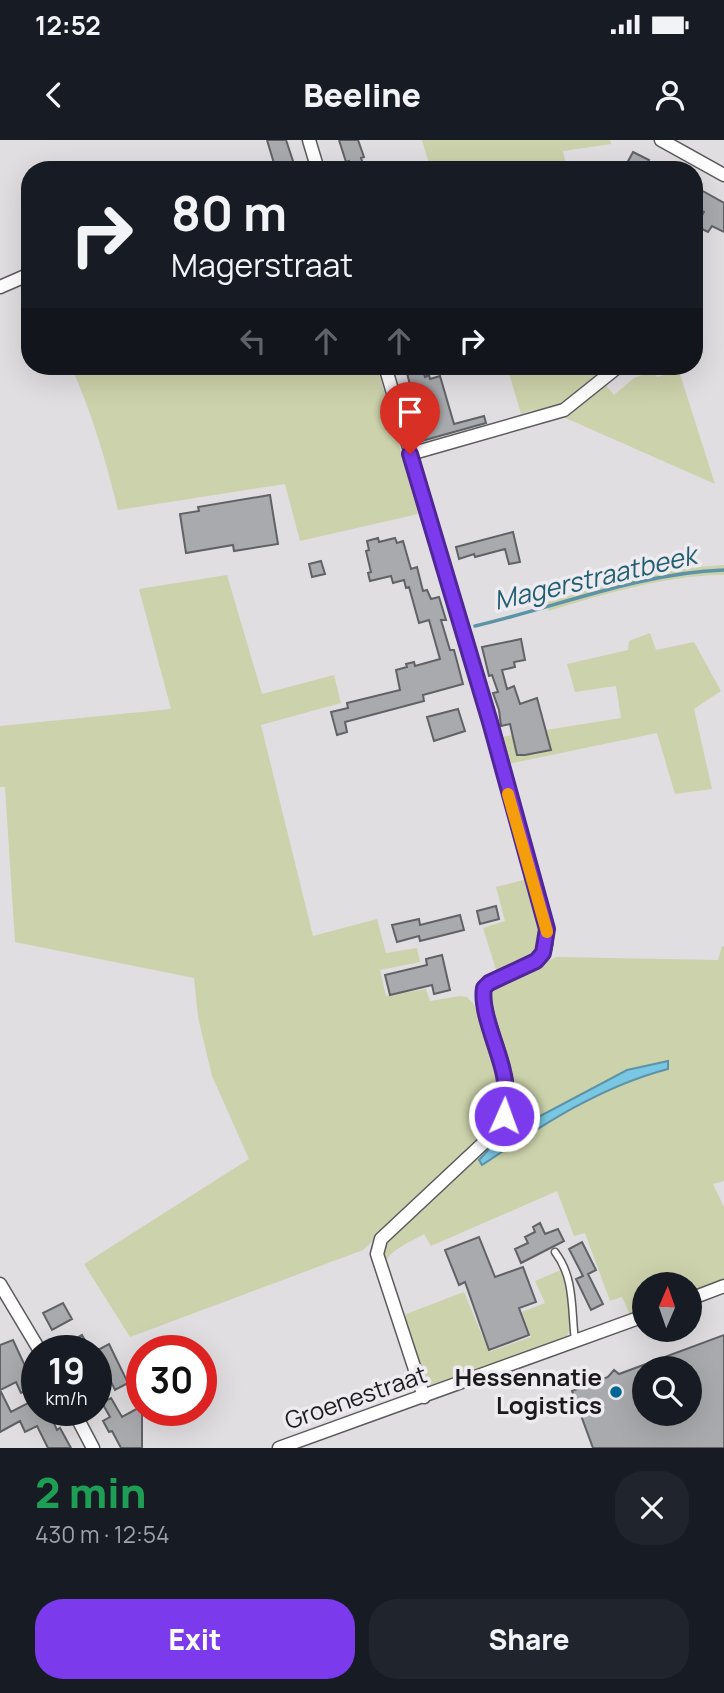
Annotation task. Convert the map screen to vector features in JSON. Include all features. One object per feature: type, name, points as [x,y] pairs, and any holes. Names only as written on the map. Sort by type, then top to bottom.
[{"type":"street","points":[[309,140],[315,161]]},
{"type":"street","points":[[661,140],[699,161]]},
{"type":"street","points":[[703,163],[724,175]]},
{"type":"street","points":[[0,287],[21,278]]},
{"type":"street","points":[[388,375],[490,722],[547,929],[543,953],[536,961],[489,983],[484,988],[484,1002],[504,1073],[507,1095],[504,1116],[491,1136],[381,1239],[377,1254],[424,1397]]},
{"type":"street","points":[[410,454],[564,410],[608,375]]},
{"type":"street","points":[[0,1283],[31,1335]]},
{"type":"street","points":[[702,1294],[724,1286]]},
{"type":"street","name":"Groenestraat","points":[[279,1448],[632,1321]]},
{"type":"street","points":[[81,1426],[93,1448]]},
{"type":"lane","points":[[555,1252],[567,1272],[575,1342]]},
{"type":"green space","points":[[422,140],[610,140],[611,144],[563,151],[565,161],[428,161]]},
{"type":"green space","points":[[75,375],[379,375],[418,514],[300,541],[285,484],[118,510],[86,401]]},
{"type":"green space","points":[[510,375],[604,375],[567,404],[535,415],[533,410],[521,414]]},
{"type":"green space","points":[[642,375],[680,375],[715,484],[561,416],[603,382],[614,395],[634,378]]},
{"type":"green space","points":[[724,565],[724,575],[659,582],[549,611],[545,603],[656,574]]},
{"type":"green space","points":[[227,575],[262,694],[334,675],[341,703],[261,725],[313,936],[377,919],[386,953],[417,948],[420,962],[380,970],[386,996],[426,989],[430,1001],[467,997],[473,1003],[487,1036],[498,1069],[501,1089],[499,1111],[493,1123],[471,1149],[363,1250],[135,1335],[129,1335],[84,1264],[249,1159],[212,1076],[198,1017],[194,978],[15,942],[5,787],[0,787],[0,726],[171,709],[139,589]]},
{"type":"green space","points":[[650,633],[656,650],[694,642],[721,691],[694,709],[712,789],[675,794],[657,733],[508,764],[501,737],[621,718],[616,686],[575,692],[567,664],[628,650],[629,641]]},
{"type":"green space","points":[[527,879],[542,938],[530,955],[497,973],[483,928],[505,921],[496,887]]},
{"type":"green space","points":[[722,946],[724,947],[724,1181],[713,1184],[724,1207],[724,1282],[702,1291],[702,1272],[632,1272],[631,1317],[622,1297],[610,1301],[585,1233],[574,1236],[557,1191],[431,1246],[424,1234],[396,1250],[385,1264],[383,1256],[386,1239],[506,1122],[505,1055],[491,996],[495,988],[506,980],[556,957],[718,960]],"holes":[[[668,1069],[614,1088],[531,1132],[482,1164],[501,1136],[514,1126],[529,1122],[627,1070]]]},
{"type":"green space","points":[[561,1270],[570,1315],[565,1340],[436,1385],[430,1385],[425,1380],[404,1320],[406,1314],[464,1292],[489,1352],[531,1337],[522,1312],[545,1303],[535,1281]]},
{"type":"water","points":[[668,1061],[668,1069],[594,1097],[482,1165],[479,1160],[513,1123],[529,1122],[627,1070]]},
{"type":"building","points":[[267,140],[286,140],[293,161],[273,161]]},
{"type":"building","points":[[339,140],[358,140],[364,157],[361,158],[362,161],[346,161]]},
{"type":"building","points":[[633,152],[649,160],[648,161],[628,161]]},
{"type":"building","points":[[703,191],[724,203],[724,232],[712,226],[708,232],[703,230]]},
{"type":"building","points":[[407,375],[429,375],[430,379],[440,376],[454,424],[484,416],[486,423],[418,442],[404,394],[412,392]]},
{"type":"building","points":[[270,495],[278,544],[234,551],[233,545],[186,553],[180,514],[199,511],[198,507]]},
{"type":"building","points":[[513,532],[520,562],[509,564],[505,549],[459,559],[456,547]]},
{"type":"building","points":[[378,538],[379,542],[395,538],[397,543],[403,541],[411,569],[417,567],[423,591],[427,590],[431,599],[439,597],[446,620],[441,620],[450,650],[454,650],[463,684],[423,695],[424,701],[345,722],[347,732],[337,735],[331,712],[348,708],[347,703],[400,690],[396,670],[414,662],[415,666],[440,659],[429,620],[419,623],[409,587],[406,588],[404,580],[393,583],[391,576],[370,581],[367,541]]},
{"type":"building","points":[[321,561],[325,574],[312,577],[309,564]]},
{"type":"building","points":[[521,639],[525,660],[514,662],[515,667],[502,670],[507,689],[514,686],[520,704],[537,698],[551,750],[517,755],[510,724],[501,726],[493,693],[498,692],[492,675],[489,676],[482,647]]},
{"type":"building","points":[[458,709],[465,731],[434,741],[427,717]]},
{"type":"building","points":[[496,906],[499,919],[480,924],[477,911]]},
{"type":"building","points":[[460,915],[464,930],[420,941],[419,936],[397,942],[392,925],[419,919],[420,925]]},
{"type":"building","points":[[442,955],[450,990],[434,994],[432,985],[390,995],[385,975],[427,965],[426,959]]},
{"type":"building","points":[[540,1223],[545,1234],[558,1229],[564,1241],[521,1263],[515,1249],[528,1243],[525,1237],[535,1232],[533,1227]]},
{"type":"building","points":[[479,1237],[495,1277],[523,1267],[536,1302],[519,1308],[529,1335],[489,1350],[465,1282],[459,1285],[445,1250]]},
{"type":"building","points":[[582,1242],[596,1270],[588,1274],[603,1304],[591,1310],[576,1279],[583,1276],[569,1249]]},
{"type":"building","points":[[63,1303],[72,1319],[52,1330],[43,1313]]},
{"type":"building","name":"Hessennatie Logistics","points":[[724,1335],[724,1448],[593,1448],[572,1391],[608,1377],[614,1370],[619,1374],[632,1369],[632,1426],[702,1426],[702,1356],[667,1356]]},
{"type":"building","points":[[13,1340],[21,1357],[21,1393],[16,1382],[0,1390],[0,1345]]},
{"type":"building","points":[[112,1350],[126,1379],[126,1384],[115,1390],[112,1384]]},
{"type":"building","points":[[0,1390],[11,1412],[21,1407],[21,1423],[20,1421],[0,1432]]},
{"type":"building","points":[[112,1400],[122,1417],[126,1415],[126,1426],[142,1426],[142,1448],[121,1448],[112,1431],[109,1432],[106,1426],[112,1426]]},
{"type":"building","points":[[22,1426],[37,1426],[25,1432]]},
{"type":"building","points":[[37,1426],[55,1426],[57,1430],[60,1428],[71,1448],[48,1448]]},
{"type":"waterway","name":"Magerstraatbeek","points":[[475,626],[629,584],[692,572],[724,570]]},
{"type":"slow traffic","points":[[508,794],[547,932]]},
{"type":"place","name":"Hessennatie Logistics","points":[[616,1392]]},
{"type":"route","points":[[410,454],[490,722],[508,796],[547,929],[543,953],[536,961],[489,983],[484,988],[484,1002],[504,1073],[507,1095],[504,1116]]}]
